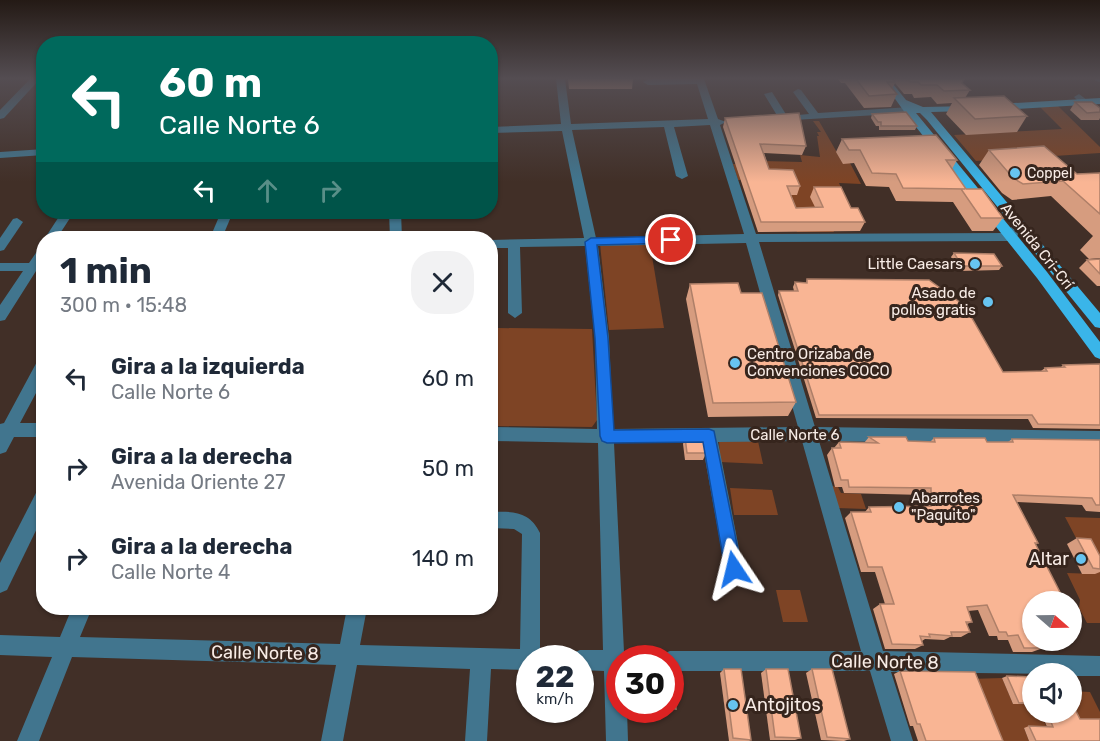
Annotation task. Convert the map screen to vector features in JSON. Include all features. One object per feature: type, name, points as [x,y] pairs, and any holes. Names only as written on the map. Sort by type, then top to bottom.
[{"type":"main road","name":"Avenida Cri-Crí","points":[[912,114],[1100,352]]},
{"type":"main road","name":"Avenida Cri-Crí","points":[[926,114],[991,186],[1097,315]]},
{"type":"street","points":[[564,114],[591,242],[602,338],[616,645]]},
{"type":"street","points":[[711,114],[871,649],[877,661],[902,741]]},
{"type":"street","points":[[781,114],[784,118]]},
{"type":"street","points":[[814,114],[816,117]]},
{"type":"street","points":[[772,119],[845,114]]},
{"type":"street","points":[[498,130],[737,121]]},
{"type":"street","points":[[668,124],[682,176]]},
{"type":"street","points":[[0,155],[36,153]]},
{"type":"street","points":[[0,247],[17,222]]},
{"type":"street","points":[[498,244],[1008,237],[1020,224]]},
{"type":"street","points":[[514,244],[515,313]]},
{"type":"street","points":[[0,267],[36,267]]},
{"type":"street","points":[[0,316],[36,270]]},
{"type":"street","points":[[1078,322],[1097,315]]},
{"type":"street","points":[[0,447],[5,430],[36,376]]},
{"type":"street","points":[[5,430],[36,430]]},
{"type":"street","name":"Calle Norte 6","points":[[498,434],[607,436],[807,434],[1100,438]]},
{"type":"street","points":[[709,435],[734,569]]},
{"type":"street","points":[[0,583],[36,511]]},
{"type":"street","points":[[498,520],[515,520],[529,526],[531,533],[530,645]]},
{"type":"street","points":[[28,741],[79,615]]},
{"type":"street","points":[[332,741],[356,615]]},
{"type":"street","name":"Calle Norte 8","points":[[0,645],[516,659]]},
{"type":"street","points":[[476,741],[481,659]]},
{"type":"street","name":"Calle Norte 8","points":[[684,661],[877,661],[1100,666]]},
{"type":"street","points":[[617,723],[617,741]]},
{"type":"shaded area","points":[[1047,114],[1066,114],[1100,147],[1100,153],[976,161],[954,135],[1062,129]]},
{"type":"shaded area","points":[[813,121],[819,121],[843,163],[850,163],[861,184],[839,183],[854,218],[828,219],[834,232],[797,232],[786,203],[772,178],[738,180],[733,164],[761,165],[760,161],[802,162],[800,155],[820,157],[817,132],[821,132]]},
{"type":"shaded area","points":[[600,244],[650,244],[664,328],[609,330]]},
{"type":"shaded area","points":[[498,328],[592,329],[597,420],[592,427],[498,426]]},
{"type":"shaded area","points":[[719,440],[758,441],[763,464],[720,462]]},
{"type":"shaded area","points":[[831,486],[838,487],[841,493],[861,494],[866,509],[837,508]]},
{"type":"shaded area","points":[[730,488],[772,490],[778,515],[734,515]]},
{"type":"shaded area","points":[[1065,517],[1100,518],[1100,623],[1087,623],[1082,614],[1082,591],[1076,591],[1067,573],[1095,574]]},
{"type":"shaded area","points":[[776,590],[800,590],[808,622],[783,622]]},
{"type":"shaded area","points":[[1002,678],[1013,704],[1022,704],[1022,723],[1045,723],[1047,728],[1024,728],[1029,741],[994,741],[969,679]]},
{"type":"shaded area","points":[[1082,692],[1090,692],[1100,712],[1100,721],[1082,721]]},
{"type":"building","points":[[799,114],[806,146],[760,144],[769,169],[793,170],[800,186],[787,186],[796,208],[823,207],[814,187],[841,187],[851,208],[858,208],[865,222],[761,222],[725,118]]},
{"type":"building","points":[[872,114],[907,114],[917,126],[881,126],[881,122],[878,122]]},
{"type":"building","points":[[970,114],[1024,114],[1027,116],[975,119]]},
{"type":"building","points":[[936,135],[957,160],[946,160],[966,189],[982,189],[1003,218],[981,218],[961,189],[965,189],[903,188],[896,174],[872,173],[860,150],[849,150],[842,139]]},
{"type":"building","points":[[1044,146],[1077,174],[1100,173],[1100,214],[1063,181],[1023,184],[1013,178],[989,150]]},
{"type":"building","points":[[954,253],[994,254],[1002,266],[962,266]]},
{"type":"building","points":[[1100,259],[1100,274],[1087,260]]},
{"type":"building","points":[[807,279],[929,280],[965,306],[1003,372],[1047,371],[1045,368],[1065,367],[1063,365],[1100,364],[1100,425],[1038,424],[1032,415],[819,415],[779,291],[798,291],[795,282],[807,283]]},
{"type":"building","name":"Centro Orizaba de Convenciones COCO","points":[[738,283],[741,293],[762,293],[796,402],[713,403],[690,284]]},
{"type":"building","points":[[685,437],[703,437],[706,453],[687,453]]},
{"type":"building","points":[[869,437],[906,437],[908,441],[935,442],[934,438],[985,438],[987,442],[1013,442],[1012,439],[1100,440],[1100,505],[1096,505],[1092,498],[1013,495],[1059,591],[1022,591],[1022,644],[1018,635],[1008,636],[1006,632],[999,632],[987,605],[967,607],[972,622],[966,622],[970,632],[951,632],[952,636],[929,634],[930,637],[920,636],[923,645],[892,644],[880,604],[894,604],[882,567],[868,567],[851,512],[871,512],[869,507],[931,506],[931,488],[849,487],[848,480],[841,480],[832,448],[841,448],[839,442],[878,443]]},
{"type":"building","points":[[1077,538],[1091,539],[1100,556],[1100,569],[1093,568]]},
{"type":"building","name":"Antojitos","points":[[724,669],[741,669],[751,740],[733,738]]},
{"type":"building","points":[[766,669],[788,669],[801,738],[775,737]]},
{"type":"building","points":[[812,669],[832,669],[850,739],[827,737]]},
{"type":"building","points":[[900,671],[975,672],[1003,741],[926,741],[920,724],[917,724]]},
{"type":"building","points":[[1007,676],[1022,677],[1022,703],[1019,703]]},
{"type":"building","points":[[1082,719],[1100,719],[1100,741],[1036,741],[1029,726],[1053,727],[1051,723],[1082,723]]},
{"type":"place","name":"Coppel","points":[[1015,173]]},
{"type":"place","name":"Little Caesars","points":[[975,264]]},
{"type":"place","name":"Asado de pollos gratis","points":[[988,302]]},
{"type":"place","name":"Centro Orizaba de Convenciones COCO","points":[[735,363]]},
{"type":"place","name":"Abarrotes \"Paquito\"","points":[[899,507]]},
{"type":"place","name":"Altar","points":[[1081,559]]},
{"type":"place","name":"Antojitos","points":[[733,705]]},
{"type":"route","points":[[671,240],[591,242],[602,338],[607,436],[709,435],[734,569]]}]
